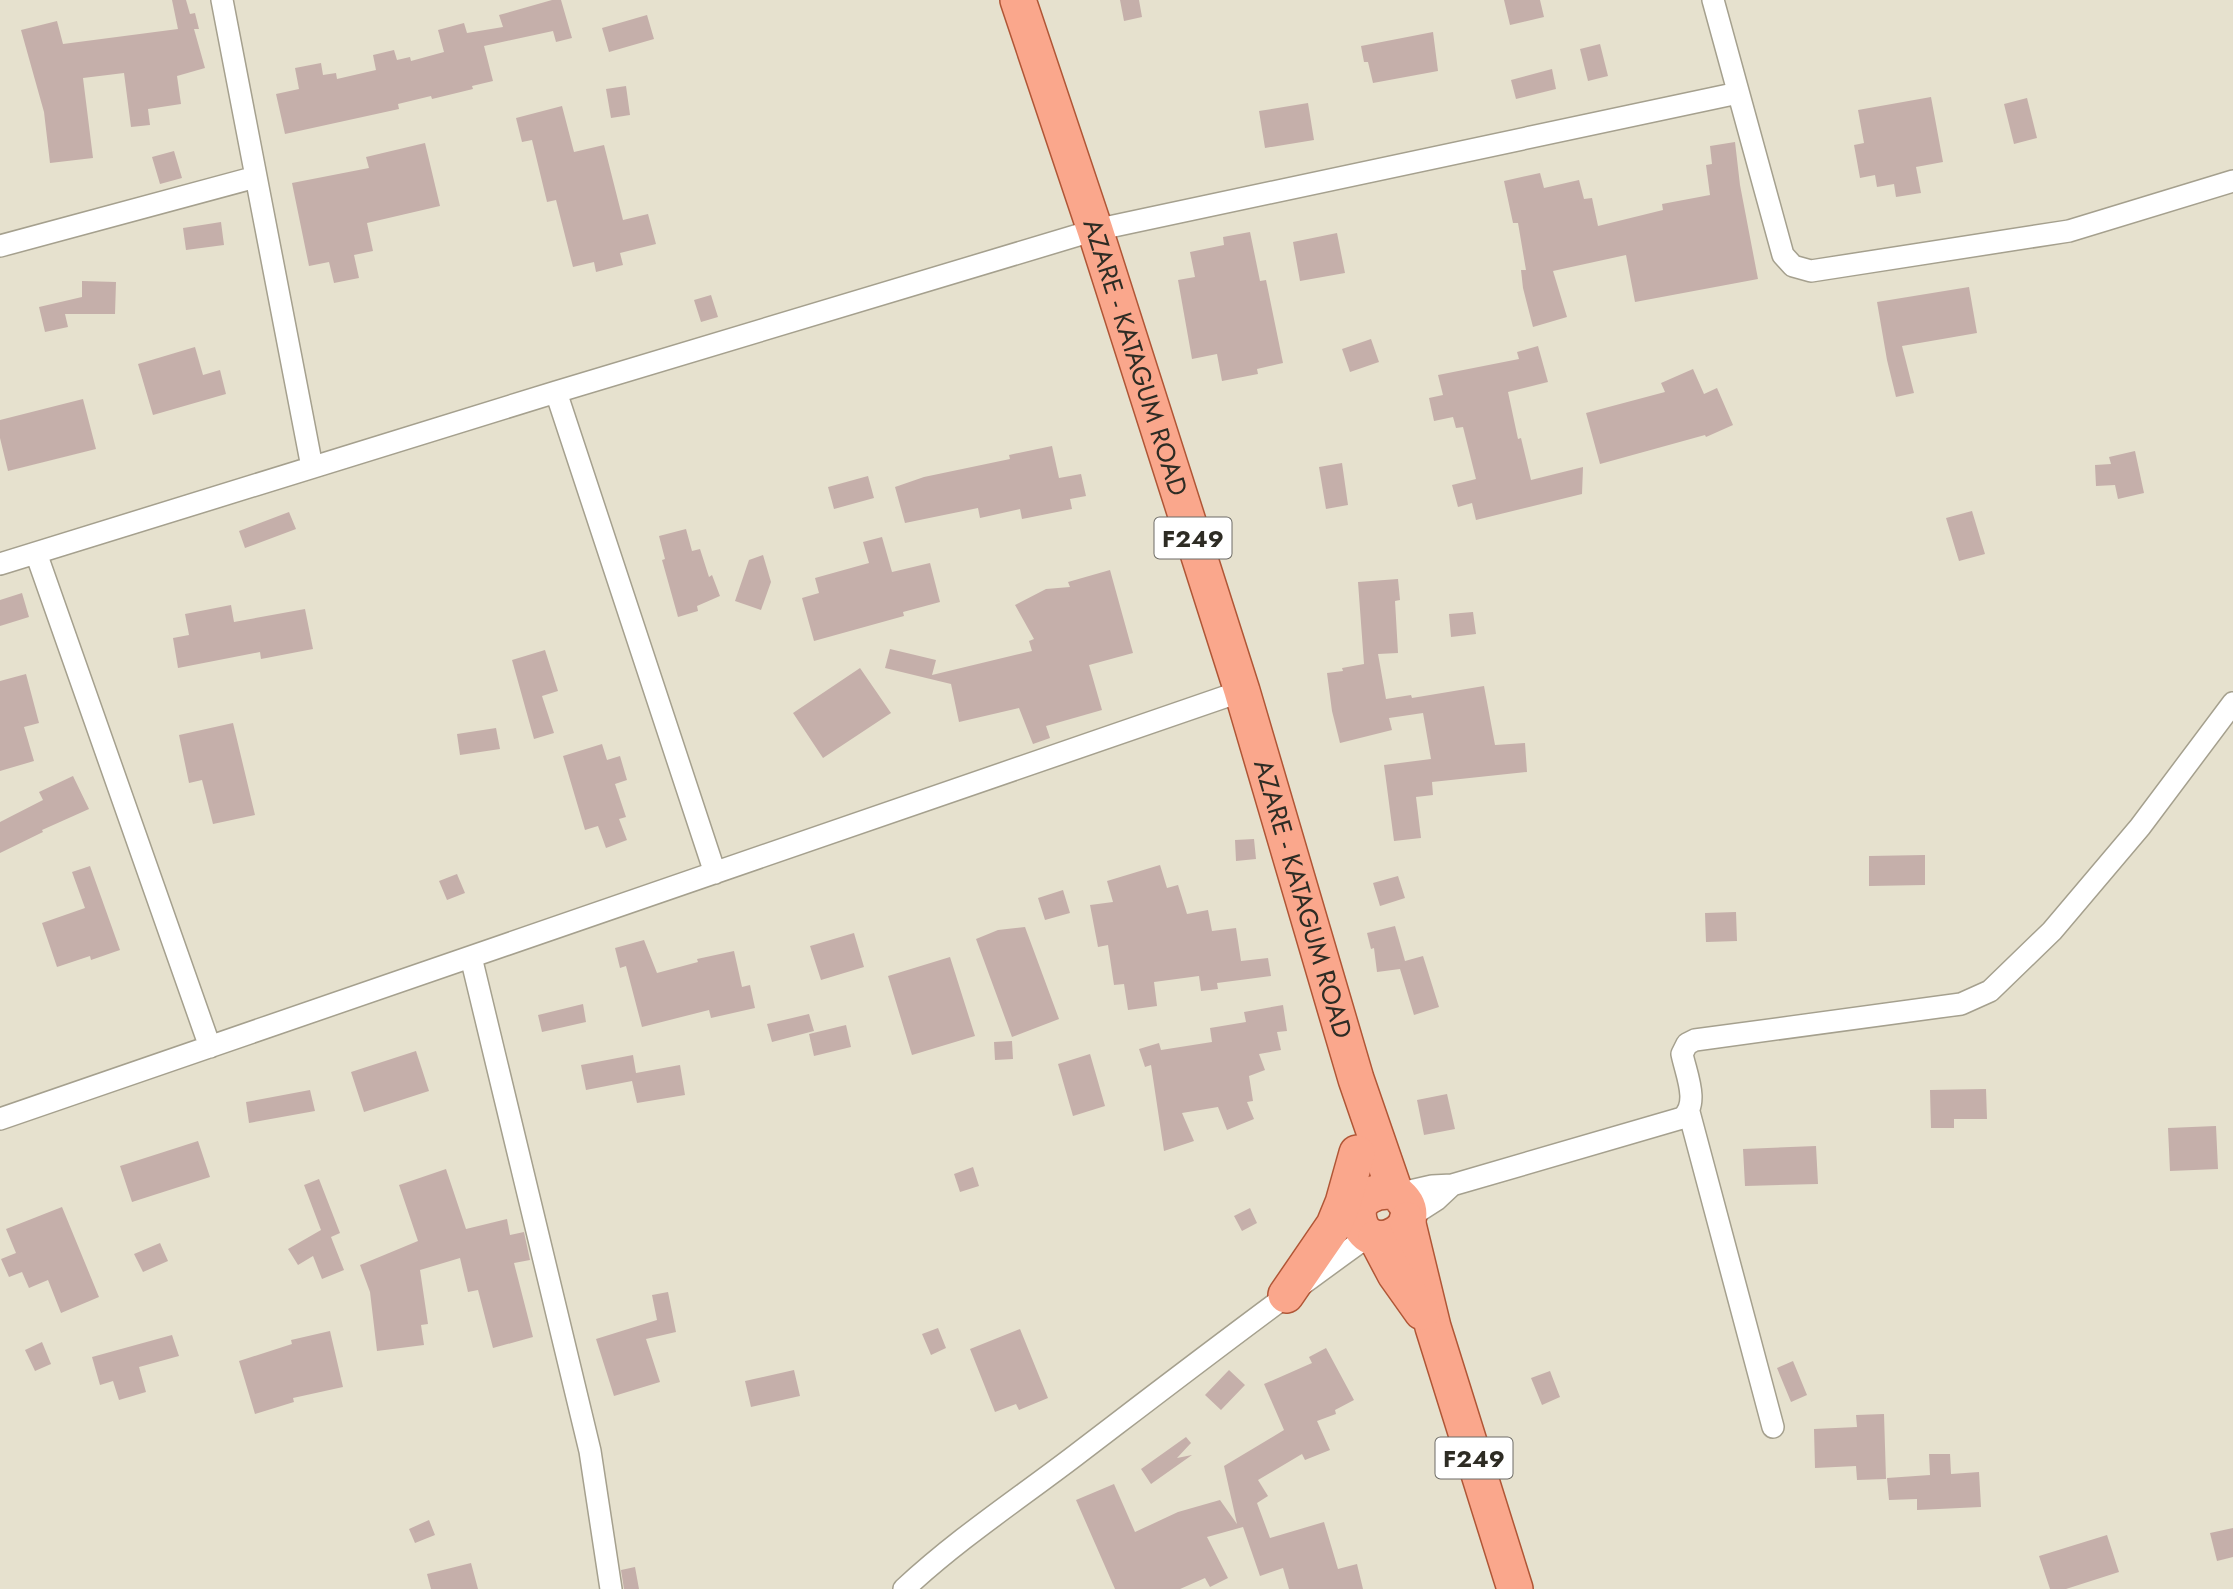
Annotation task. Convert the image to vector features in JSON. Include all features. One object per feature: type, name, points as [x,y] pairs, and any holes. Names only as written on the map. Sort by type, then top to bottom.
[{"type":"main road","name":"AZARE - KATAGUM ROAD","points":[[1018,0],[1095,230],[1242,691],[1394,1205],[1515,1589]]},
{"type":"main road","name":"AZARE - KATAGUM ROAD","points":[[1356,1079],[1357,1153],[1394,1205]]},
{"type":"main road","points":[[1286,1295],[1334,1225],[1357,1153]]},
{"type":"main road","name":"AZARE - KATAGUM ROAD","points":[[1394,1205],[1359,1209],[1359,1219],[1363,1229],[1373,1237],[1395,1274],[1433,1327]]},
{"type":"street","points":[[222,0],[312,467]]},
{"type":"street","points":[[1713,0],[1783,255],[1793,266],[1811,271],[2069,231],[2233,181]]},
{"type":"street","points":[[0,564],[556,392],[1095,230],[1738,93]]},
{"type":"street","points":[[0,246],[256,177]]},
{"type":"street","points":[[556,392],[715,873]]},
{"type":"street","points":[[36,553],[210,1046]]},
{"type":"street","points":[[0,1119],[1242,691]]},
{"type":"street","points":[[1773,1427],[1689,1112],[1692,1102],[1682,1054],[1687,1044],[1695,1040],[1961,1004],[1990,992],[2061,921],[2140,827],[2233,703]]},
{"type":"street","points":[[471,957],[590,1451],[611,1589]]},
{"type":"street","points":[[1394,1205],[1436,1200],[1452,1185],[1682,1118],[1689,1112]]},
{"type":"street","points":[[904,1589],[974,1529],[1042,1481],[1286,1295],[1373,1237]]},
{"type":"building","points":[[172,0],[186,0],[190,14],[195,13],[199,29],[194,29],[205,68],[177,76],[181,104],[148,109],[150,125],[131,127],[124,73],[83,78],[93,158],[50,163],[44,112],[21,30],[57,21],[63,44],[178,29]]},
{"type":"building","points":[[552,0],[561,0],[572,38],[556,42],[553,31],[484,46],[493,81],[432,99],[431,96],[398,104],[399,109],[285,134],[276,94],[299,89],[295,68],[321,63],[323,75],[336,73],[337,79],[376,70],[373,55],[394,50],[397,60],[410,57],[411,61],[444,52],[438,30],[464,23],[467,33],[503,27],[499,15]]},
{"type":"building","points":[[1120,0],[1139,0],[1142,17],[1124,21]]},
{"type":"building","points":[[1504,0],[1540,0],[1544,17],[1510,25]]},
{"type":"building","points":[[647,15],[654,39],[609,52],[602,28]]},
{"type":"building","points":[[1433,32],[1438,71],[1373,83],[1361,46]]},
{"type":"building","points":[[1600,44],[1608,76],[1588,81],[1580,49]]},
{"type":"building","points":[[1552,69],[1556,89],[1516,99],[1511,80]]},
{"type":"building","points":[[626,86],[630,115],[611,118],[606,89]]},
{"type":"building","points":[[1931,97],[1943,162],[1916,167],[1921,193],[1896,197],[1894,184],[1877,187],[1875,175],[1860,178],[1854,145],[1864,143],[1858,110]]},
{"type":"building","points":[[2027,98],[2037,138],[2014,144],[2004,104]]},
{"type":"building","points":[[1308,103],[1314,140],[1265,148],[1259,111]]},
{"type":"building","points":[[562,106],[574,152],[604,145],[623,220],[648,214],[656,244],[620,253],[623,265],[596,272],[594,262],[573,267],[556,200],[547,202],[532,140],[522,142],[516,118]]},
{"type":"building","points":[[1735,142],[1740,185],[1758,279],[1635,302],[1626,255],[1553,271],[1567,317],[1533,327],[1523,288],[1521,270],[1526,270],[1518,223],[1513,223],[1504,181],[1540,173],[1544,188],[1579,180],[1584,199],[1592,198],[1598,226],[1663,210],[1662,204],[1710,195],[1706,165],[1712,164],[1710,146]]},
{"type":"building","points":[[425,143],[440,206],[367,223],[373,251],[354,255],[359,278],[334,283],[329,262],[309,266],[292,183],[369,168],[366,157]]},
{"type":"building","points":[[174,151],[182,178],[160,184],[152,157]]},
{"type":"building","points":[[221,222],[224,245],[186,250],[183,228]]},
{"type":"building","points":[[1250,232],[1260,281],[1266,280],[1283,363],[1257,369],[1258,374],[1222,381],[1217,354],[1192,359],[1178,280],[1195,277],[1190,252],[1224,245],[1223,237]]},
{"type":"building","points":[[1337,233],[1345,273],[1300,281],[1293,242]]},
{"type":"building","points":[[82,281],[116,282],[115,314],[65,314],[68,327],[45,332],[39,307],[82,297]]},
{"type":"building","points":[[1969,287],[1977,333],[1902,346],[1914,393],[1896,397],[1877,302]]},
{"type":"building","points":[[711,295],[718,317],[701,322],[694,300]]},
{"type":"building","points":[[1371,339],[1379,362],[1350,372],[1342,349]]},
{"type":"building","points":[[1538,346],[1548,382],[1508,392],[1518,439],[1521,438],[1531,480],[1583,467],[1582,494],[1476,520],[1472,503],[1458,507],[1452,485],[1476,479],[1463,427],[1456,428],[1453,417],[1434,421],[1429,398],[1443,395],[1438,375],[1519,359],[1517,352]]},
{"type":"building","points":[[195,347],[203,375],[220,370],[226,394],[153,415],[138,364]]},
{"type":"building","points":[[1693,369],[1704,394],[1717,388],[1733,425],[1706,437],[1705,435],[1600,464],[1586,413],[1665,392],[1661,383]]},
{"type":"building","points":[[83,399],[96,449],[8,471],[0,438],[0,420]]},
{"type":"building","points":[[1052,446],[1059,478],[1081,474],[1086,496],[1070,499],[1072,509],[1022,519],[1020,509],[980,518],[978,508],[905,523],[895,487],[924,477],[1010,459],[1009,455]]},
{"type":"building","points":[[2135,451],[2144,493],[2118,499],[2115,485],[2096,486],[2095,465],[2111,464],[2109,457]]},
{"type":"building","points":[[1342,463],[1348,505],[1326,509],[1319,467]]},
{"type":"building","points":[[868,476],[874,498],[834,509],[828,487]]},
{"type":"building","points":[[1972,511],[1985,554],[1959,561],[1946,518]]},
{"type":"building","points":[[289,512],[296,529],[245,548],[239,531]]},
{"type":"building","points":[[686,529],[692,551],[700,549],[709,577],[712,575],[720,596],[697,606],[698,611],[678,617],[662,560],[665,559],[659,536]]},
{"type":"building","points":[[882,537],[892,572],[930,563],[940,602],[903,612],[904,616],[814,641],[802,598],[819,593],[815,578],[869,563],[863,542]]},
{"type":"building","points":[[763,555],[771,582],[761,610],[735,601],[749,560]]},
{"type":"building","points":[[1110,570],[1133,653],[1089,665],[1102,710],[1046,726],[1050,738],[1033,744],[1019,708],[959,722],[951,684],[885,668],[890,649],[936,660],[932,675],[1032,651],[1029,641],[1034,639],[1015,605],[1046,589],[1070,587],[1068,582]]},
{"type":"building","points":[[1398,579],[1400,600],[1395,601],[1398,653],[1378,654],[1386,699],[1411,695],[1412,698],[1484,686],[1495,745],[1525,743],[1527,772],[1432,782],[1433,795],[1416,797],[1421,838],[1394,841],[1384,765],[1431,759],[1423,713],[1389,718],[1392,730],[1340,743],[1327,673],[1364,664],[1358,582]]},
{"type":"building","points":[[22,593],[29,617],[0,626],[0,600]]},
{"type":"building","points":[[231,605],[234,622],[305,609],[313,649],[261,659],[260,652],[178,668],[173,638],[189,635],[185,614]]},
{"type":"building","points":[[1473,612],[1476,634],[1451,637],[1449,614]]},
{"type":"building","points":[[545,650],[558,691],[542,696],[554,733],[534,739],[512,660]]},
{"type":"building","points":[[860,668],[891,713],[823,758],[793,713]]},
{"type":"building","points":[[26,674],[39,723],[24,727],[34,761],[0,771],[0,681]]},
{"type":"building","points":[[233,723],[255,815],[213,824],[202,780],[189,783],[179,735]]},
{"type":"building","points":[[496,728],[500,749],[460,755],[457,734]]},
{"type":"building","points":[[602,744],[607,760],[620,756],[627,780],[615,784],[626,817],[619,819],[627,840],[606,848],[598,826],[585,830],[563,756]]},
{"type":"building","points":[[73,776],[89,809],[0,853],[0,822],[43,800],[39,792]]},
{"type":"building","points":[[1254,839],[1256,859],[1236,861],[1235,840]]},
{"type":"building","points":[[1925,855],[1925,885],[1869,886],[1869,856]]},
{"type":"building","points":[[1160,865],[1167,888],[1178,885],[1187,914],[1208,910],[1212,931],[1236,928],[1241,961],[1268,958],[1271,976],[1217,983],[1218,989],[1201,991],[1199,976],[1154,982],[1157,1006],[1128,1010],[1124,984],[1114,985],[1108,945],[1098,947],[1090,905],[1113,902],[1107,881]]},
{"type":"building","points":[[90,866],[120,950],[57,967],[42,923],[85,908],[72,872]]},
{"type":"building","points":[[457,874],[465,893],[447,900],[439,881]]},
{"type":"building","points":[[1398,876],[1405,898],[1380,906],[1373,883]]},
{"type":"building","points":[[1063,890],[1070,913],[1045,920],[1038,898]]},
{"type":"building","points":[[1736,912],[1737,941],[1706,942],[1705,913]]},
{"type":"building","points":[[1395,926],[1405,961],[1423,956],[1439,1007],[1414,1015],[1400,969],[1377,972],[1374,948],[1371,949],[1367,933]]},
{"type":"building","points":[[1025,927],[1059,1019],[1012,1037],[976,939],[998,930]]},
{"type":"building","points":[[854,933],[864,967],[821,980],[810,946]]},
{"type":"building","points":[[644,940],[657,973],[698,962],[697,959],[734,951],[742,987],[750,985],[755,1008],[711,1018],[709,1010],[642,1027],[626,966],[620,968],[615,948]]},
{"type":"building","points":[[950,957],[975,1036],[912,1055],[888,976]]},
{"type":"building","points":[[583,1004],[586,1022],[542,1032],[538,1015]]},
{"type":"building","points":[[1283,1005],[1287,1031],[1277,1032],[1281,1050],[1259,1054],[1265,1070],[1249,1076],[1253,1101],[1247,1102],[1254,1119],[1227,1130],[1218,1107],[1182,1113],[1194,1141],[1164,1151],[1151,1065],[1145,1067],[1139,1049],[1159,1043],[1161,1050],[1212,1042],[1210,1028],[1246,1022],[1244,1012]]},
{"type":"building","points":[[809,1014],[814,1031],[772,1042],[767,1024]]},
{"type":"building","points":[[846,1025],[851,1047],[814,1056],[809,1034]]},
{"type":"building","points":[[1012,1041],[1013,1059],[995,1060],[994,1042]]},
{"type":"building","points":[[416,1051],[429,1091],[364,1112],[351,1072]]},
{"type":"building","points":[[1090,1054],[1105,1106],[1073,1116],[1058,1064]]},
{"type":"building","points":[[633,1055],[636,1073],[680,1065],[685,1095],[637,1103],[632,1081],[586,1090],[581,1065]]},
{"type":"building","points":[[1986,1089],[1987,1119],[1954,1119],[1954,1128],[1931,1128],[1930,1090]]},
{"type":"building","points":[[310,1090],[315,1111],[249,1123],[246,1102]]},
{"type":"building","points":[[1447,1094],[1455,1129],[1424,1135],[1417,1100]]},
{"type":"building","points":[[2216,1126],[2218,1169],[2170,1171],[2168,1128]]},
{"type":"building","points":[[198,1141],[210,1177],[132,1202],[120,1166]]},
{"type":"building","points":[[1816,1146],[1818,1184],[1745,1186],[1743,1149]]},
{"type":"building","points":[[973,1167],[979,1186],[960,1192],[954,1174]]},
{"type":"building","points":[[446,1169],[466,1229],[507,1219],[510,1235],[524,1232],[530,1260],[514,1263],[533,1337],[493,1348],[478,1290],[468,1292],[460,1258],[420,1270],[428,1324],[421,1325],[424,1345],[377,1351],[370,1292],[360,1265],[418,1241],[399,1185]]},
{"type":"building","points":[[319,1179],[340,1233],[331,1237],[344,1270],[322,1279],[313,1256],[298,1265],[288,1249],[321,1230],[304,1185]]},
{"type":"building","points":[[62,1207],[99,1297],[61,1313],[48,1280],[29,1288],[22,1272],[9,1277],[1,1259],[16,1253],[6,1229]]},
{"type":"building","points":[[1250,1208],[1257,1223],[1242,1231],[1234,1216]]},
{"type":"building","points":[[160,1243],[168,1261],[143,1272],[134,1254]]},
{"type":"building","points":[[668,1292],[676,1332],[646,1339],[660,1382],[614,1396],[596,1339],[657,1320],[652,1295]]},
{"type":"building","points":[[938,1328],[946,1348],[931,1355],[922,1334]]},
{"type":"building","points":[[1020,1329],[1048,1398],[1019,1410],[1016,1404],[995,1412],[970,1349]]},
{"type":"building","points":[[330,1331],[343,1387],[293,1398],[294,1402],[255,1414],[239,1361],[292,1344],[291,1340]]},
{"type":"building","points":[[172,1335],[179,1356],[139,1367],[146,1392],[119,1400],[113,1381],[100,1385],[92,1357]]},
{"type":"building","points":[[42,1342],[51,1364],[35,1371],[25,1350]]},
{"type":"building","points":[[1326,1348],[1354,1400],[1335,1410],[1336,1414],[1317,1421],[1330,1450],[1305,1460],[1302,1454],[1258,1480],[1268,1496],[1257,1503],[1270,1538],[1324,1522],[1338,1569],[1357,1564],[1363,1589],[1289,1589],[1283,1568],[1260,1576],[1243,1527],[1207,1537],[1228,1578],[1210,1587],[1205,1578],[1180,1589],[1115,1589],[1076,1500],[1114,1484],[1135,1532],[1178,1512],[1220,1500],[1237,1524],[1224,1466],[1284,1430],[1264,1384],[1312,1363],[1309,1357]]},
{"type":"building","points":[[1793,1361],[1807,1395],[1791,1402],[1777,1368]]},
{"type":"building","points":[[794,1370],[800,1396],[751,1407],[745,1381]]},
{"type":"building","points":[[1229,1370],[1245,1385],[1221,1410],[1205,1395]]},
{"type":"building","points":[[1550,1371],[1560,1397],[1542,1405],[1531,1378]]},
{"type":"building","points":[[1884,1414],[1886,1479],[1857,1480],[1856,1466],[1815,1468],[1814,1429],[1857,1427],[1856,1415]]},
{"type":"building","points":[[1186,1437],[1191,1443],[1177,1458],[1192,1455],[1151,1484],[1141,1469]]},
{"type":"building","points":[[1929,1454],[1950,1454],[1951,1474],[1979,1472],[1981,1507],[1917,1510],[1917,1499],[1889,1500],[1887,1478],[1930,1475]]},
{"type":"building","points":[[429,1520],[435,1535],[415,1543],[409,1529]]},
{"type":"building","points":[[2233,1528],[2233,1557],[2217,1561],[2210,1533]]},
{"type":"building","points":[[2107,1535],[2119,1572],[2066,1589],[2050,1589],[2039,1556]]},
{"type":"building","points":[[471,1563],[478,1589],[431,1589],[427,1574]]},
{"type":"building","points":[[635,1567],[639,1589],[624,1589],[621,1570]]}]
